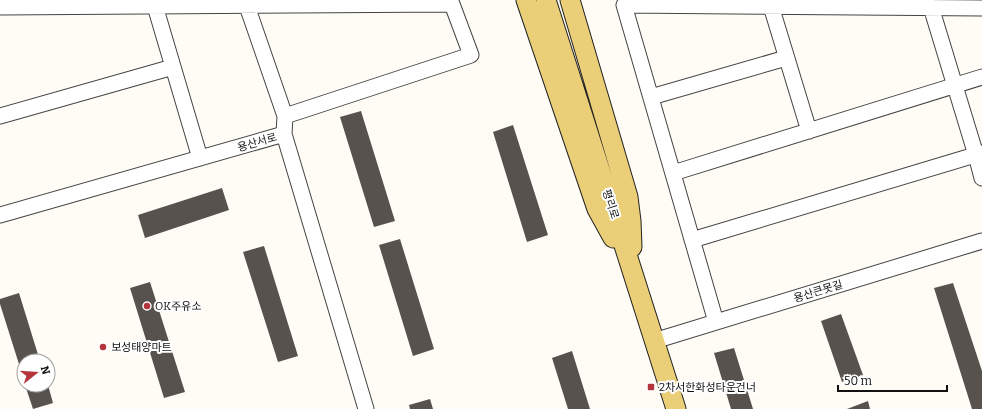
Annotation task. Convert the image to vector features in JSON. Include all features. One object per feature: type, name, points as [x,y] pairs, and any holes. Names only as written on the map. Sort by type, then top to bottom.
[{"type":"main road","points":[[526,0],[597,209],[633,272]]},
{"type":"main road","name":"평리로","points":[[546,0],[676,409]]},
{"type":"main road","points":[[570,0],[628,198],[631,221],[633,272]]},
{"type":"street","points":[[0,7],[452,4],[471,56],[285,116]]},
{"type":"street","points":[[716,322],[624,5],[982,8]]},
{"type":"street","points":[[154,6],[200,158]]},
{"type":"street","points":[[247,6],[285,116],[284,134]]},
{"type":"street","points":[[771,6],[808,131]]},
{"type":"street","points":[[931,7],[955,86],[979,154],[982,178]]},
{"type":"street","points":[[651,97],[786,58]]},
{"type":"street","points":[[0,116],[173,67]]},
{"type":"street","points":[[673,173],[982,77]]},
{"type":"street","name":"용산서로","points":[[0,215],[284,134],[366,409]]},
{"type":"street","points":[[692,240],[979,154]]},
{"type":"street","name":"용산큰못길","points":[[654,340],[982,241]]},
{"type":"building","points":[[361,111],[395,221],[374,227],[340,117]]},
{"type":"building","points":[[513,125],[548,235],[527,242],[493,132]]},
{"type":"building","points":[[222,188],[229,210],[145,238],[138,215]]},
{"type":"building","points":[[400,239],[434,349],[413,356],[379,245]]},
{"type":"building","points":[[264,246],[298,356],[278,362],[243,252]]},
{"type":"building","points":[[150,282],[185,392],[164,398],[130,288]]},
{"type":"building","points":[[953,283],[982,371],[982,409],[972,409],[934,288]]},
{"type":"building","points":[[19,293],[38,353],[16,353],[16,355],[0,304],[0,299]]},
{"type":"building","points":[[841,314],[863,375],[842,382],[821,321]]},
{"type":"building","points":[[734,348],[753,409],[731,409],[714,353]]},
{"type":"building","points":[[572,351],[590,409],[568,409],[552,358]]},
{"type":"building","points":[[28,393],[50,393],[53,403],[33,409]]},
{"type":"building","points":[[430,399],[433,409],[410,409],[409,405]]},
{"type":"building","points":[[868,401],[870,409],[847,409]]},
{"type":"place","name":"OK주유소","points":[[147,306]]},
{"type":"place","name":"보성태양마트","points":[[103,347]]},
{"type":"place","name":"2차서한화성타운건너","points":[[651,387]]}]
